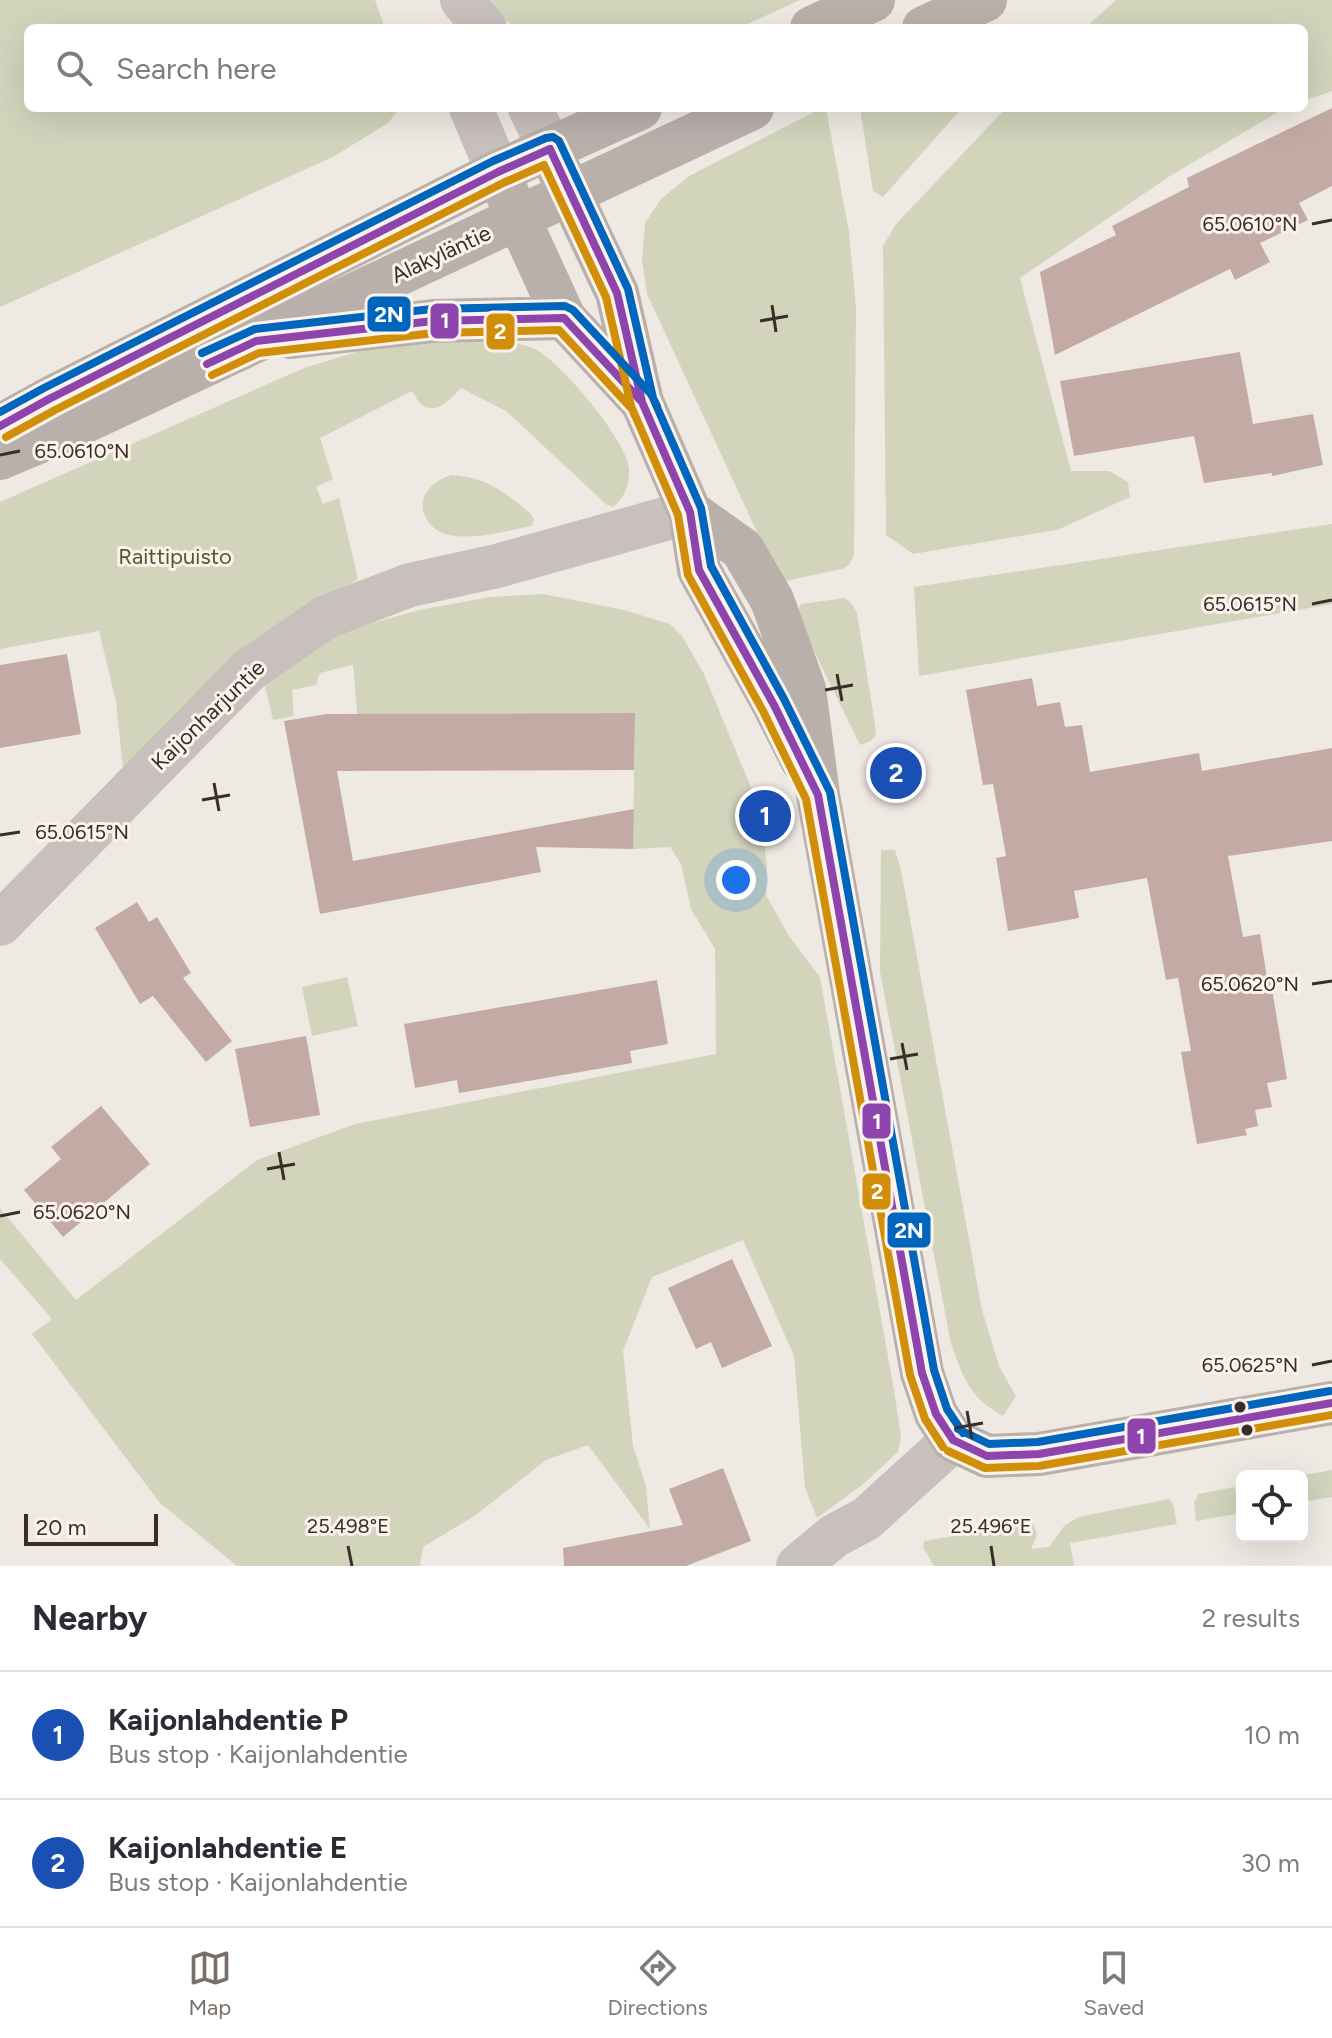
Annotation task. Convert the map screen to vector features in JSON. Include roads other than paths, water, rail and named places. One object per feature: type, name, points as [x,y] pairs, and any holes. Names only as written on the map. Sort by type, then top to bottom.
[{"type":"street","points":[[438,0],[444,24]]},
{"type":"street","points":[[462,0],[482,24]]},
{"type":"street","points":[[821,24],[873,0]]},
{"type":"street","points":[[933,24],[985,0]]},
{"type":"street","points":[[473,112],[564,318],[642,402]]},
{"type":"street","points":[[532,112],[617,293],[642,402],[690,512],[742,549],[772,600],[804,689],[818,795],[922,1373],[936,1414],[953,1440],[987,1456],[1039,1454],[1332,1403]]},
{"type":"street","name":"Alakyläntie","points":[[0,426],[498,172],[631,112]]},
{"type":"street","name":"Alakyläntie","points":[[0,458],[64,431],[743,112]]},
{"type":"street","points":[[256,341],[433,321],[564,318]]},
{"type":"street","name":"Kaijonharjuntie","points":[[0,924],[249,670],[326,617],[410,585],[497,566],[690,512]]},
{"type":"street","points":[[798,1566],[834,1536],[866,1519],[953,1440]]},
{"type":"place","name":"Kaijonlahdentie E","points":[[896,773]]},
{"type":"place","name":"Kaijonlahdentie P","points":[[765,816]]},
{"type":"park label","name":"Raittipuisto","points":[[175,556]]}]
